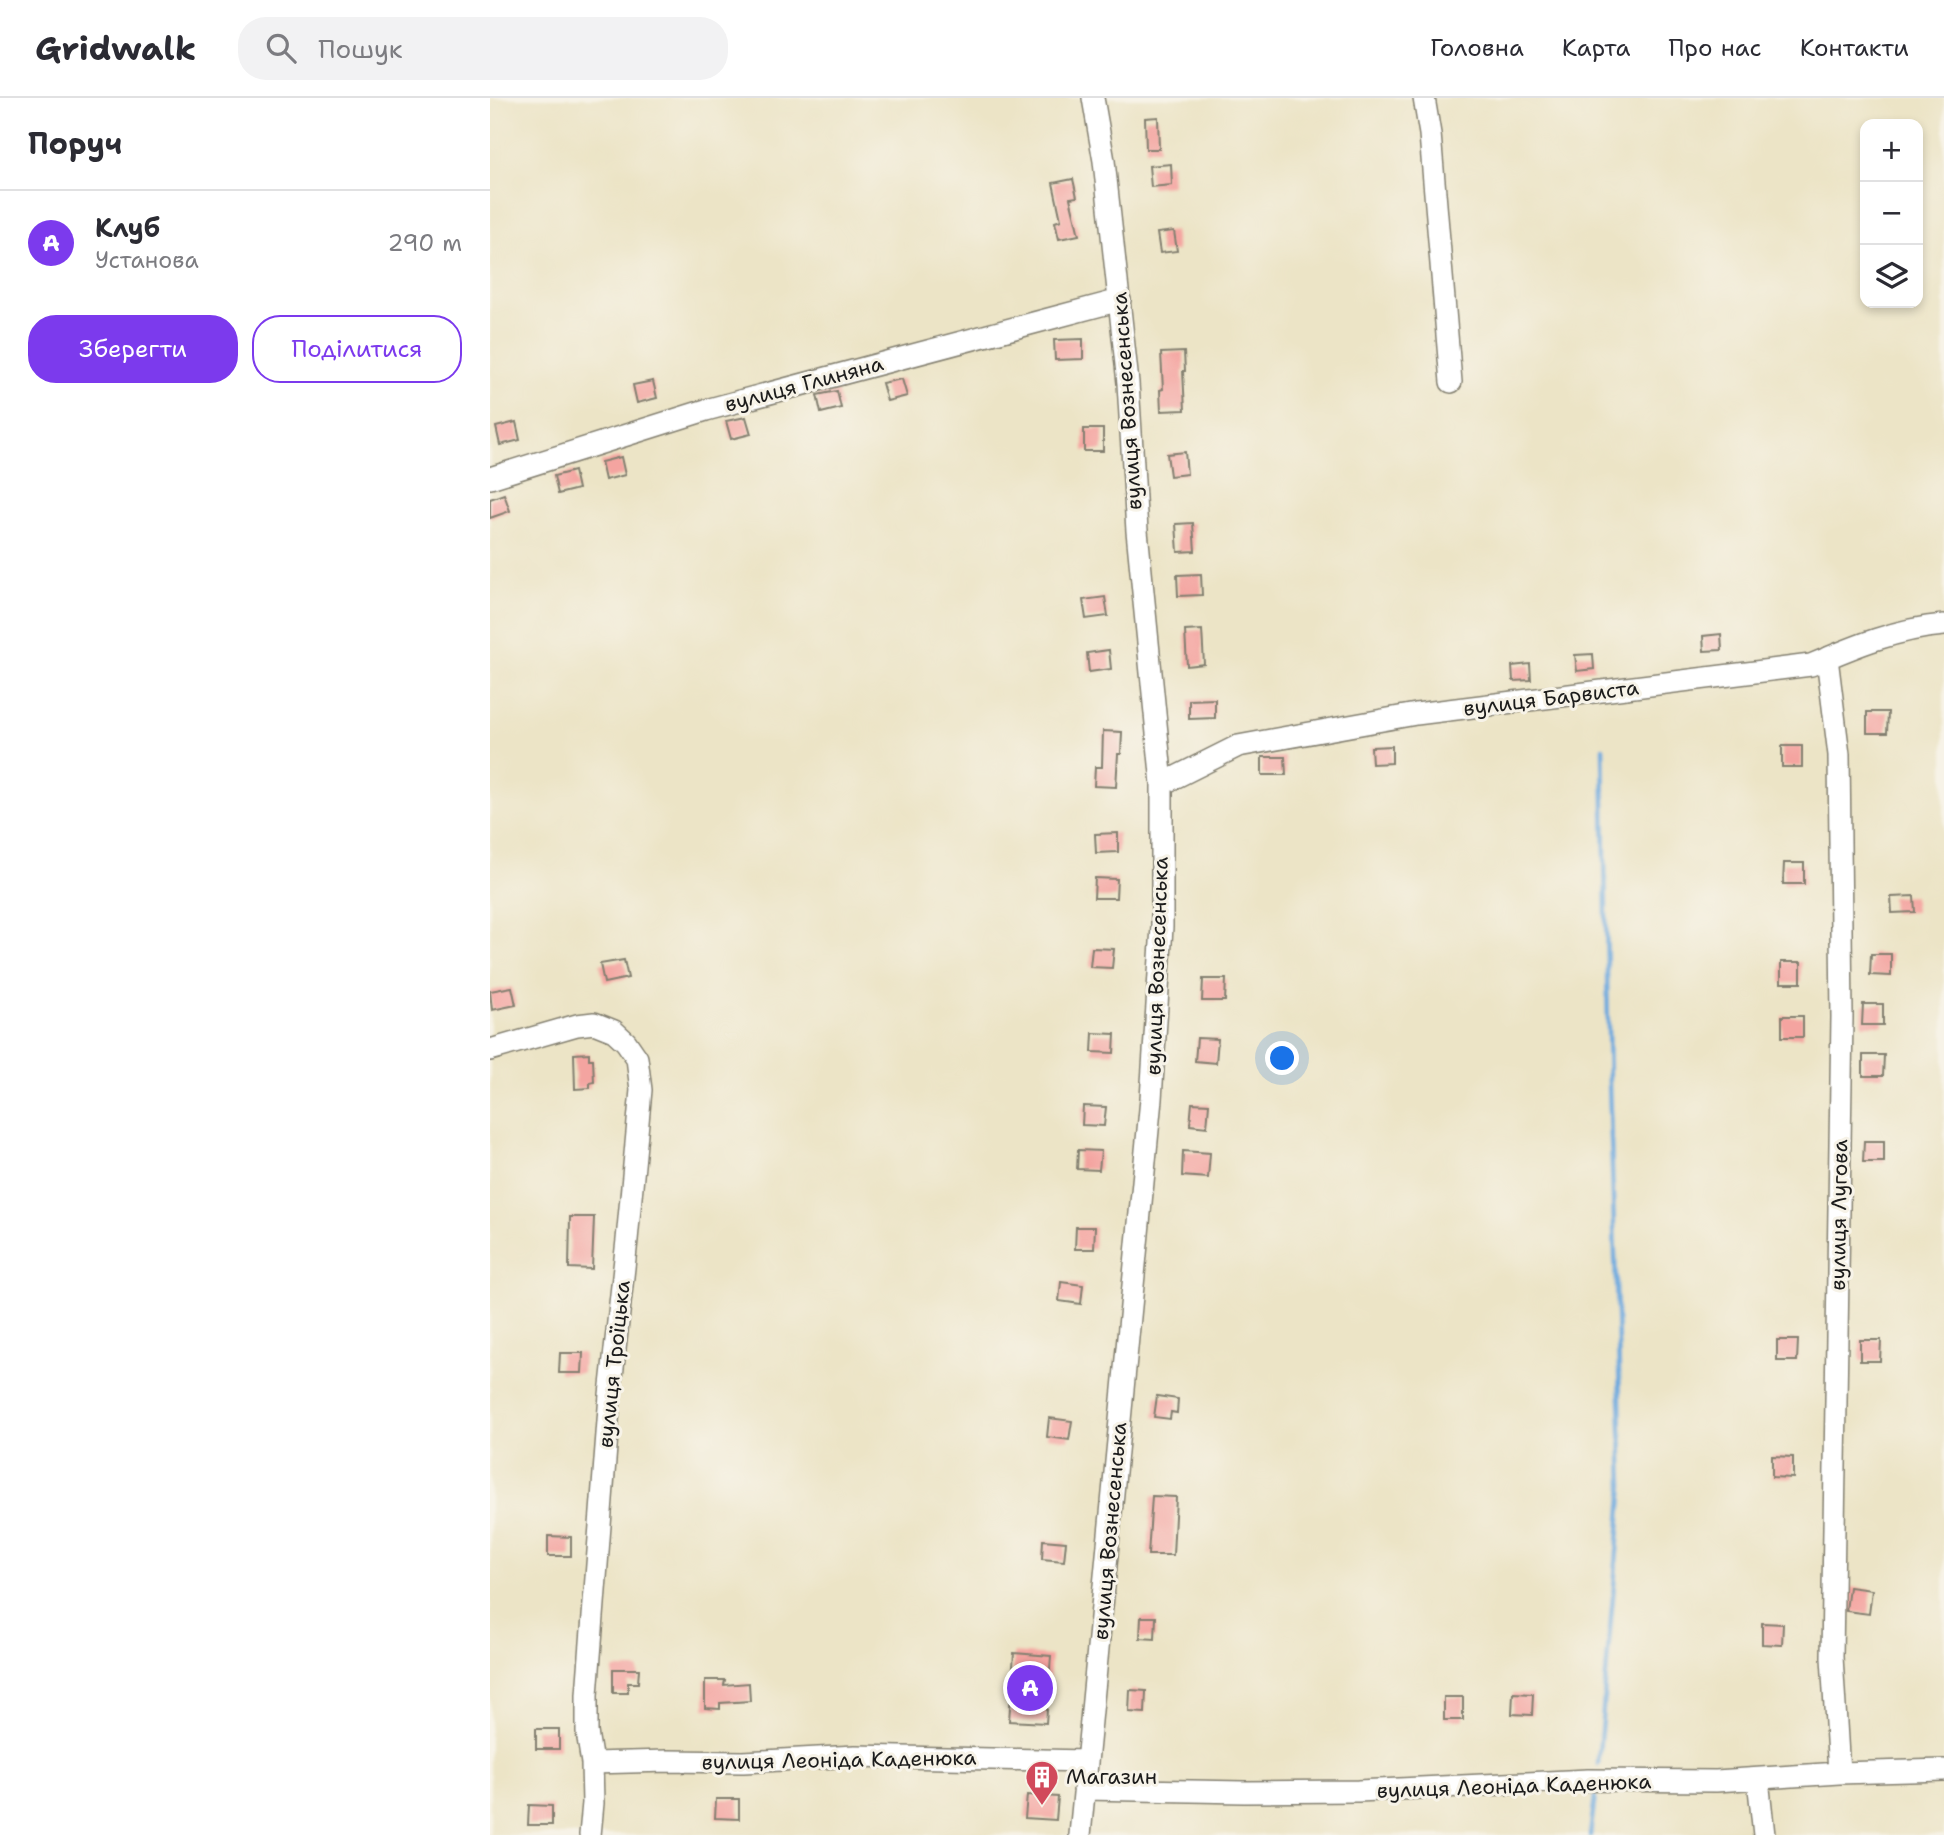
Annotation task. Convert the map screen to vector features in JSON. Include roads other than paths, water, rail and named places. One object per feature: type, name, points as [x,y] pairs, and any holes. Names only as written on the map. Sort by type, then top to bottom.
[{"type":"street","name":"вулиця Вознесенська","points":[[1080,1835],[1151,1099],[1162,927],[1162,784],[1137,531],[1120,300],[1104,161],[1093,98]]},
{"type":"street","points":[[1424,98],[1430,134],[1451,382]]},
{"type":"street","name":"вулиця Глиняна","points":[[490,478],[706,410],[1120,300]]},
{"type":"street","name":"вулиця Барвиста","points":[[1162,784],[1238,746],[1416,715],[1811,665],[1869,640],[1944,625]]},
{"type":"street","name":"вулиця Лугова","points":[[1827,658],[1839,755],[1842,1017],[1832,1657],[1839,1773]]},
{"type":"street","name":"вулиця Троїцька","points":[[490,1050],[577,1025],[594,1023],[614,1031],[637,1058],[641,1090],[610,1395],[587,1695],[593,1803],[590,1835]]},
{"type":"street","name":"вулиця Леоніда Каденюка","points":[[592,1763],[743,1762],[855,1756],[1086,1761]]},
{"type":"street","name":"вулиця Леоніда Каденюка","points":[[1084,1789],[1358,1791],[1588,1780],[1716,1782],[1839,1773],[1944,1770]]},
{"type":"street","points":[[1758,1779],[1764,1835]]},
{"type":"waterway","points":[[1598,1764],[1623,1485],[1609,1083],[1603,748]]},
{"type":"waterway","points":[[1590,1835],[1595,1797]]},
{"type":"place","name":"Клуб","points":[[1030,1688]]},
{"type":"place","name":"Магазин","points":[[1042,1807]]}]
